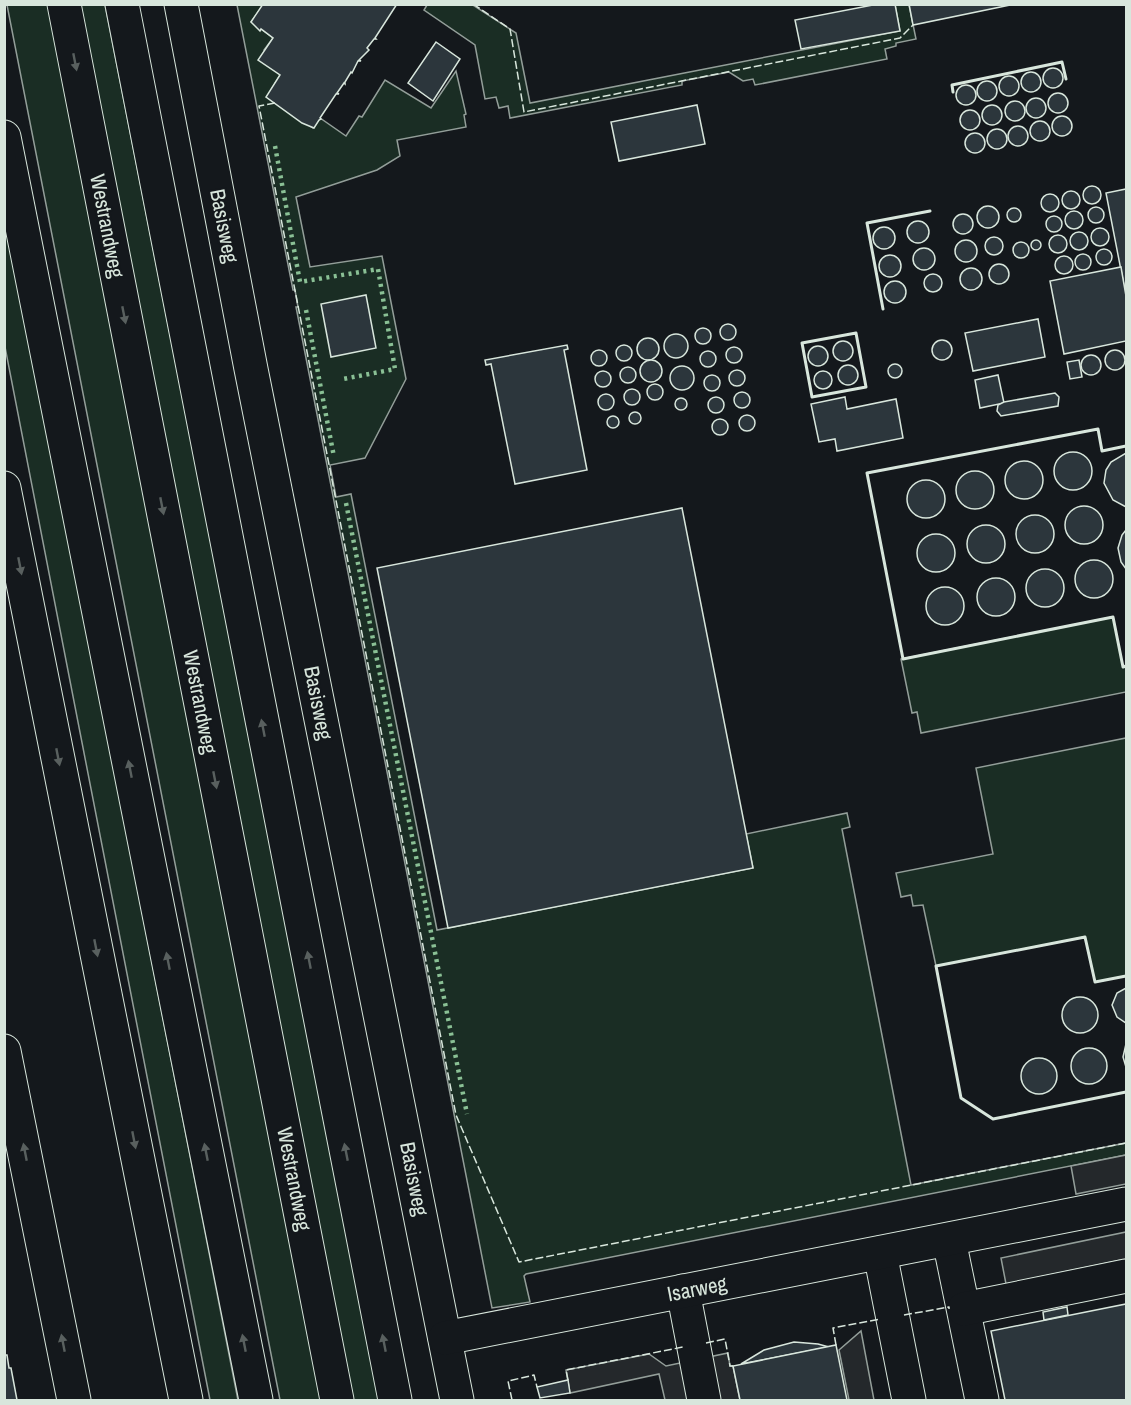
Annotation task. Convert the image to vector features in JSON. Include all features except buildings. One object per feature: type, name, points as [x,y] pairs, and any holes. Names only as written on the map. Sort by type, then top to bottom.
[{"type":"main road","name":"Westrandweg","points":[[64,4],[337,1401]]},
{"type":"main road","points":[[122,4],[395,1401]]},
{"type":"main road","name":"Basisweg","points":[[181,4],[458,1401]]},
{"type":"main road","points":[[4,137],[256,1401]]},
{"type":"main road","points":[[4,488],[186,1401]]},
{"type":"main road","points":[[4,1051],[74,1401]]},
{"type":"main road","name":"Isarweg","points":[[445,1338],[1126,1204]]},
{"type":"main road","points":[[950,1240],[982,1401]]},
{"type":"main road","points":[[880,1253],[909,1401]]},
{"type":"main road","points":[[964,1310],[1126,1276]]},
{"type":"main road","points":[[683,1292],[704,1401]]},
{"type":"green space","points":[[7,5],[105,5],[289,936],[384,1400],[280,1400]]},
{"type":"green space","points":[[237,5],[263,5],[251,22],[273,38],[264,50],[280,75],[267,97],[313,128],[320,118],[346,136],[359,116],[362,117],[385,80],[431,108],[456,71],[466,114],[464,115],[466,127],[397,140],[400,156],[377,170],[296,197],[310,267],[382,256],[406,379],[365,458],[330,465],[336,497],[351,494],[437,930],[753,868],[746,834],[847,813],[850,827],[842,829],[911,1185],[1126,1143],[1126,1155],[526,1274],[524,1276],[530,1302],[492,1308],[296,307],[298,307],[295,290],[293,290]]},
{"type":"green space","points":[[427,5],[473,5],[516,33],[530,103],[900,31],[895,5],[909,5],[916,39],[896,43],[896,46],[885,49],[887,59],[755,85],[753,79],[743,81],[729,72],[682,81],[682,85],[510,118],[508,106],[499,108],[496,97],[485,99],[475,45],[424,10]]},
{"type":"green space","points":[[4,209],[238,1400],[210,1400],[5,347]]},
{"type":"green space","points":[[1113,617],[1123,667],[1126,666],[1126,692],[921,733],[917,712],[912,713],[901,659]]},
{"type":"green space","points":[[1126,738],[1126,976],[1095,982],[1085,937],[936,966],[923,905],[913,906],[911,895],[901,897],[896,873],[993,854],[976,768]]},
{"type":"shaded area","points":[[1126,1155],[1126,1184],[1076,1194],[1071,1166]]},
{"type":"shaded area","points":[[1126,1232],[1126,1259],[1006,1284],[1001,1258]]},
{"type":"shaded area","points":[[861,1331],[874,1400],[849,1400],[839,1350]]},
{"type":"shaded area","points":[[728,1353],[740,1400],[665,1400],[659,1374],[570,1393],[566,1370],[649,1354],[666,1366]]},
{"type":"hedge","points":[[275,146],[300,282],[378,269],[395,369],[343,379]]},
{"type":"hedge","points":[[306,310],[334,457]]},
{"type":"hedge","points":[[346,503],[467,1114]]},
{"type":"fence","points":[[473,4],[510,29],[524,112],[900,38],[913,25]]},
{"type":"fence","points":[[275,103],[259,106],[456,1115],[519,1262],[1126,1143]]},
{"type":"fence","points":[[904,1315],[949,1307],[949,1309]]},
{"type":"fence","points":[[836,1345],[833,1328],[880,1319]]},
{"type":"fence","points":[[706,1343],[725,1339],[730,1366],[733,1366]]},
{"type":"fence","points":[[568,1380],[566,1370],[683,1347]]},
{"type":"fence","points":[[512,1400],[508,1381],[534,1375],[537,1387]]},
{"type":"wall","points":[[953,92],[952,85],[1062,62],[1066,79]]},
{"type":"wall","points":[[883,309],[867,223],[930,211]]},
{"type":"wall","points":[[856,333],[866,387],[812,397],[802,343],[856,333]]},
{"type":"wall","points":[[1126,446],[1102,451],[1098,429],[867,473],[903,659],[1113,617],[1123,667],[1126,666]]},
{"type":"wall","points":[[1126,976],[1095,982],[1085,937],[936,966],[961,1098],[993,1119],[1126,1092]]}]
